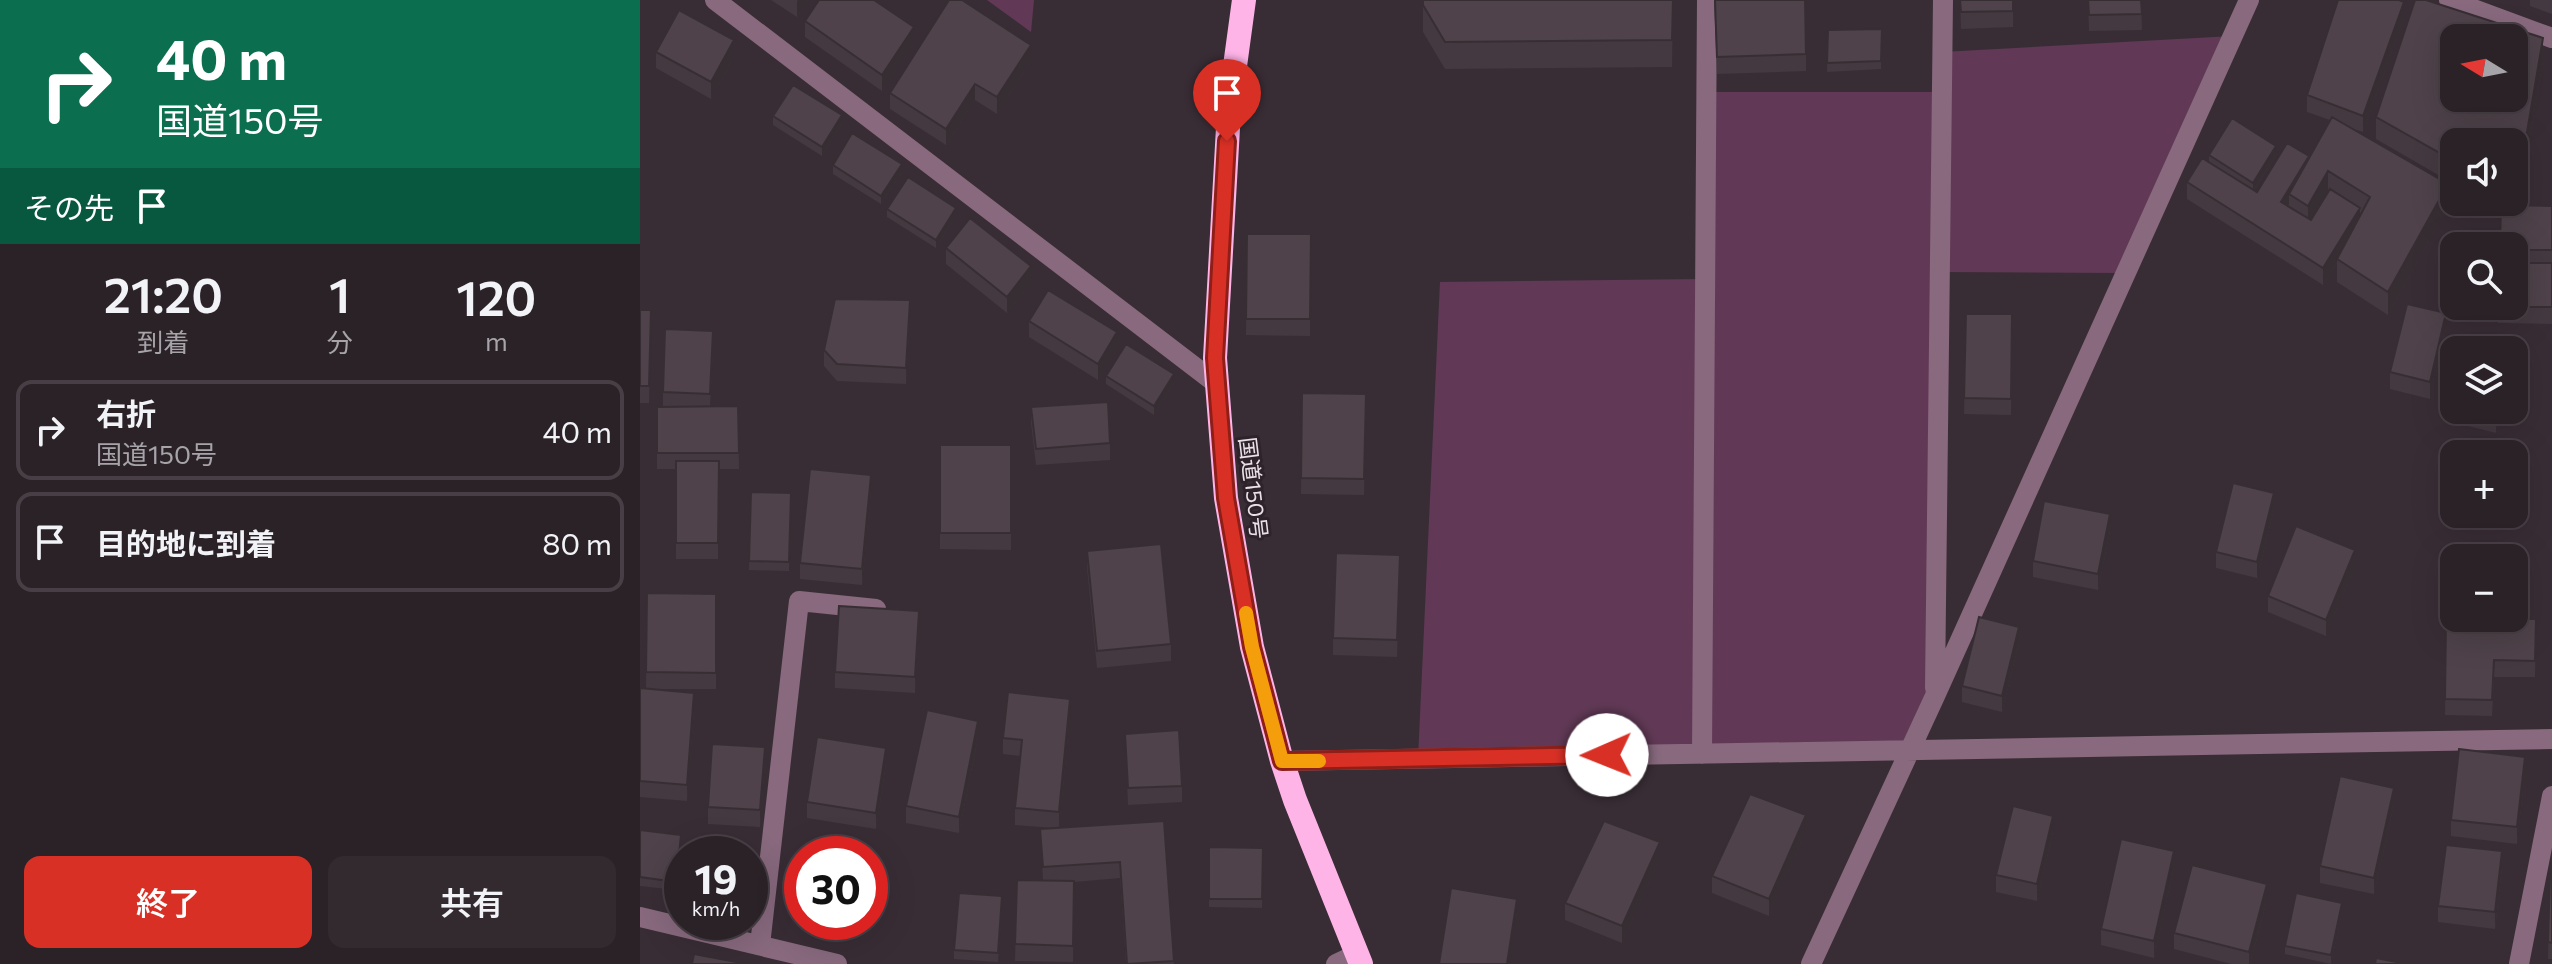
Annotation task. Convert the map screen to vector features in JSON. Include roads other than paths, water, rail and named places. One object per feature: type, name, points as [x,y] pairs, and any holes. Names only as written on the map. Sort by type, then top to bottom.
[{"type":"highway","name":"国道150号","points":[[1244,0],[1229,110],[1215,358],[1226,498],[1252,647],[1282,761],[1352,961]]},
{"type":"street","points":[[715,0],[1217,384]]},
{"type":"street","points":[[1702,754],[1707,0]]},
{"type":"street","points":[[1935,696],[1943,0]]},
{"type":"street","points":[[1811,964],[2249,0]]},
{"type":"street","points":[[2449,0],[2499,9],[2552,38]]},
{"type":"street","points":[[760,945],[799,601],[890,611]]},
{"type":"street","points":[[1282,761],[2552,739]]},
{"type":"street","points":[[2519,964],[2552,796]]},
{"type":"street","points":[[640,917],[837,964]]}]
